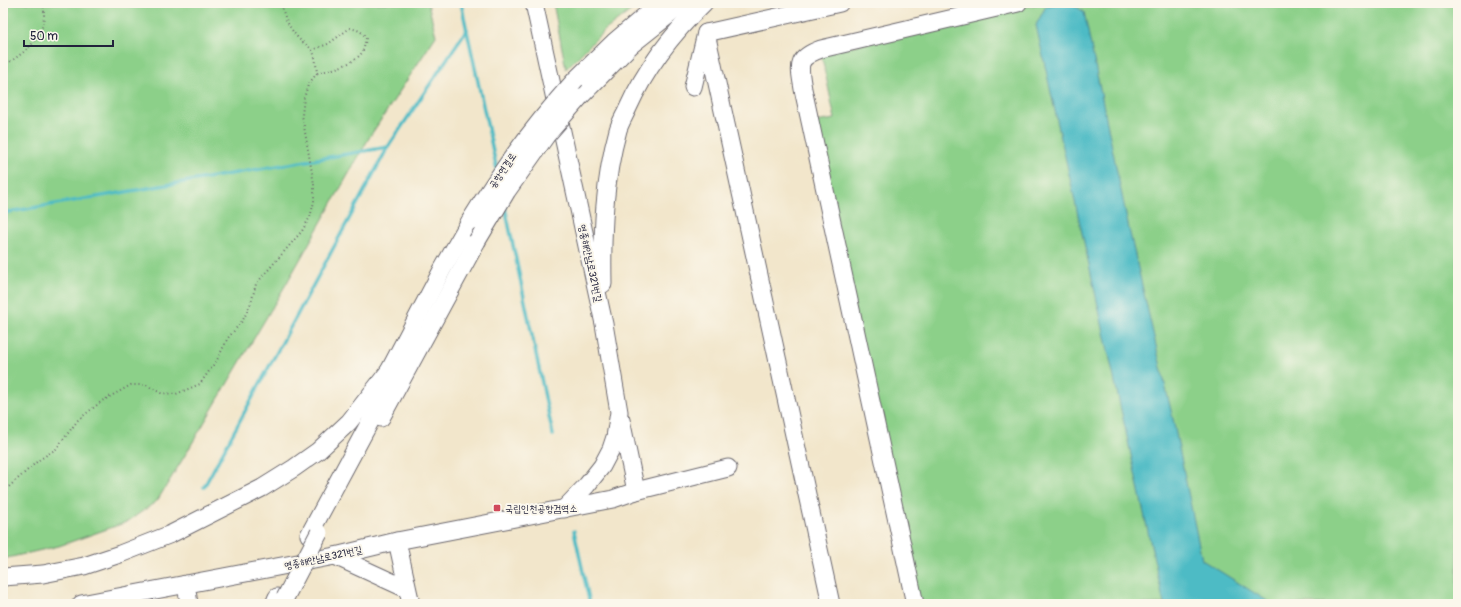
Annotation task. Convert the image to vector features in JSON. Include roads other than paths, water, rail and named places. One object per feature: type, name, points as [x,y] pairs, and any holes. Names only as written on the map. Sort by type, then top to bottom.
[{"type":"street","name":"영종해안남로321번길","points":[[534,3],[604,324],[619,412],[615,436],[609,453],[594,475],[564,509]]},
{"type":"street","name":"공항연결로","points":[[389,371],[442,270],[486,194],[514,152],[548,110],[576,79],[614,42],[660,3]]},
{"type":"street","name":"공항연결로","points":[[314,534],[477,241],[507,191],[546,136],[580,97],[631,45],[684,3]]},
{"type":"street","points":[[604,324],[602,248],[604,204],[610,164],[619,129],[635,92],[653,62],[670,40],[704,3]]},
{"type":"street","points":[[706,34],[840,3]]},
{"type":"street","points":[[915,604],[810,124],[800,68],[803,58],[822,49],[1018,3]]},
{"type":"street","points":[[694,87],[706,34]]},
{"type":"street","points":[[706,34],[831,604]]},
{"type":"street","points":[[279,601],[372,418],[389,371]]},
{"type":"street","points":[[3,577],[50,573],[84,566],[120,554],[171,534],[262,488],[306,460],[343,427],[389,371]]},
{"type":"street","points":[[617,398],[636,491]]},
{"type":"street","name":"영종해안남로321번길","points":[[82,604],[335,556],[397,541],[613,499],[636,491],[728,468]]},
{"type":"street","points":[[397,541],[409,596]]},
{"type":"street","points":[[335,556],[409,596]]},
{"type":"street","points":[[186,584],[189,604]]},
{"type":"water","points":[[1059,3],[1071,3],[1084,12],[1129,229],[1173,419],[1202,560],[1272,604],[1164,604],[1036,25],[1046,6]]},
{"type":"waterway","points":[[461,3],[497,170]]},
{"type":"waterway","points":[[204,487],[388,147],[467,29]]},
{"type":"waterway","points":[[3,213],[388,147]]},
{"type":"waterway","points":[[505,207],[553,435]]},
{"type":"waterway","points":[[574,531],[590,604]]},
{"type":"place","name":"국립인천공항검역소","points":[[497,508]]}]
